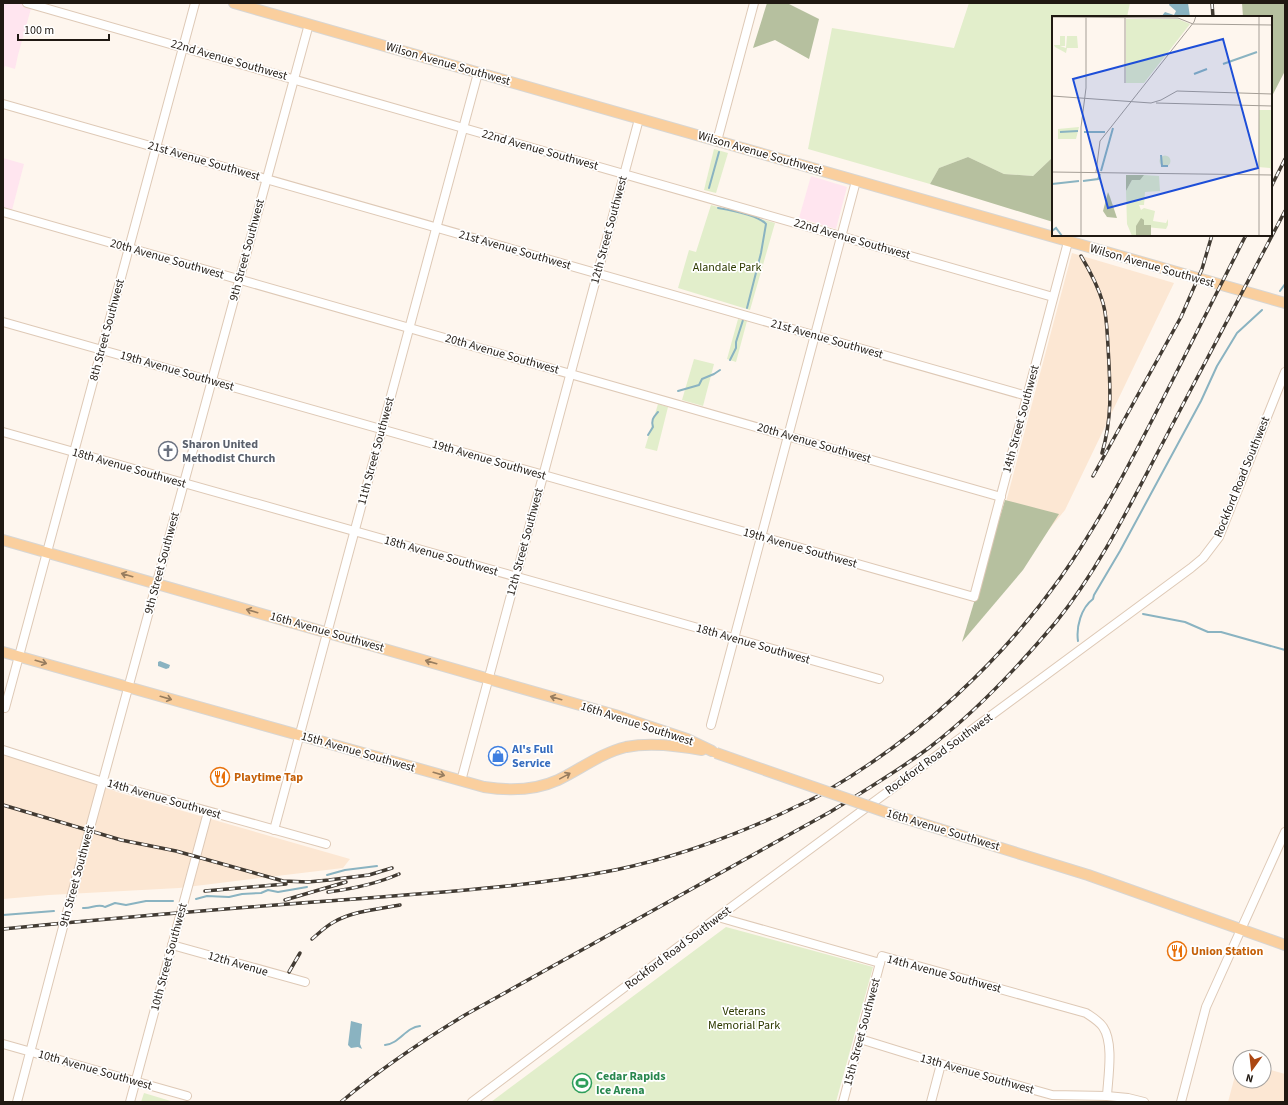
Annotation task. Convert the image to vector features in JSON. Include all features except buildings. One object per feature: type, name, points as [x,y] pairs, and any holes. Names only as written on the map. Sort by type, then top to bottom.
[{"type":"main road","name":"Wilson Avenue Southwest","points":[[234,3],[1285,303]]},
{"type":"main road","name":"16th Avenue Southwest","points":[[3,540],[658,729],[687,739],[714,752],[891,814],[1088,875],[1285,944]]},
{"type":"main road","name":"15th Avenue Southwest","points":[[3,652],[461,781],[500,790],[520,790],[536,787],[557,780],[604,755],[626,747],[652,744],[714,752]]},
{"type":"street","name":"22nd Avenue Southwest","points":[[27,3],[1053,297]]},
{"type":"street","name":"8th Street Southwest","points":[[5,708],[195,3]]},
{"type":"street","points":[[717,141],[754,3]]},
{"type":"street","name":"9th Street Southwest","points":[[17,1102],[308,24]]},
{"type":"street","name":"11th Street Southwest","points":[[274,830],[478,73]]},
{"type":"street","name":"21st Avenue Southwest","points":[[3,104],[1027,396]]},
{"type":"street","name":"12th Street Southwest","points":[[461,781],[639,119]]},
{"type":"street","points":[[711,725],[856,181]]},
{"type":"street","name":"20th Avenue Southwest","points":[[3,212],[1001,497]]},
{"type":"street","name":"14th Street Southwest","points":[[974,597],[1068,242]]},
{"type":"street","name":"19th Avenue Southwest","points":[[3,322],[974,597]]},
{"type":"street","name":"Rockford Road Southwest","points":[[472,1102],[718,917],[1203,558],[1218,537],[1285,372]]},
{"type":"street","name":"18th Avenue Southwest","points":[[3,432],[879,680]]},
{"type":"street","name":"14th Avenue Southwest","points":[[3,750],[103,782],[326,844]]},
{"type":"street","name":"10th Street Southwest","points":[[130,1102],[208,812]]},
{"type":"street","points":[[1180,1102],[1206,1007],[1285,832]]},
{"type":"street","name":"14th Avenue Southwest","points":[[718,917],[880,963],[882,956],[1086,1013],[1096,1020],[1103,1028],[1108,1039],[1109,1052],[1107,1096]]},
{"type":"street","name":"12th Avenue","points":[[172,945],[305,982]]},
{"type":"street","name":"15th Street Southwest","points":[[843,1102],[880,963]]},
{"type":"street","name":"13th Avenue Southwest","points":[[860,1039],[941,1064],[1052,1095],[1107,1096],[1128,1098],[1144,1102]]},
{"type":"street","name":"10th Avenue Southwest","points":[[3,1044],[187,1096]]},
{"type":"street","points":[[931,1102],[941,1064]]},
{"type":"shaded area","points":[[3,3],[27,3],[32,5],[15,69],[5,66],[3,71]]},
{"type":"shaded area","points":[[3,158],[24,164],[11,214],[3,212]]},
{"type":"shaded area","points":[[811,176],[847,187],[836,229],[799,218]]},
{"type":"shaded area","points":[[1072,253],[1174,283],[1065,510],[975,619]]},
{"type":"shaded area","points":[[3,754],[97,784],[117,792],[350,859],[343,868],[179,888],[3,899]]},
{"type":"shaded area","points":[[1272,1070],[1285,1074],[1285,1102],[1228,1102],[1232,1087],[1232,1089],[1272,1089]]},
{"type":"green space","points":[[767,3],[787,3],[819,19],[809,59],[775,40],[753,48]]},
{"type":"green space","points":[[969,3],[1130,3],[1127,16],[1052,16],[1052,158],[1033,176],[1004,174],[968,157],[939,168],[930,184],[808,149],[832,28],[954,48]]},
{"type":"green space","points":[[1242,3],[1285,3],[1285,71],[1272,96],[1272,16],[1243,16]]},
{"type":"green space","points":[[714,149],[728,153],[716,193],[704,190]]},
{"type":"green space","points":[[968,157],[1004,174],[1033,176],[1052,158],[1052,222],[930,184],[939,168]]},
{"type":"green space","name":"Alandale Park","points":[[711,205],[775,223],[750,310],[678,288],[689,250],[696,252]]},
{"type":"green space","points":[[738,319],[747,321],[736,362],[727,359]]},
{"type":"green space","points":[[694,359],[714,364],[703,406],[682,400]]},
{"type":"green space","points":[[658,404],[668,407],[657,451],[645,448]]},
{"type":"green space","points":[[1005,500],[1059,514],[1023,570],[962,642]]},
{"type":"green space","name":"Veterans Memorial Park","points":[[726,927],[873,967],[836,1102],[491,1102]]},
{"type":"green space","points":[[144,1093],[174,1102],[141,1102]]},
{"type":"water","points":[[1170,3],[1188,3],[1190,16],[1162,16],[1165,12],[1174,15],[1176,11],[1169,5]]},
{"type":"water","points":[[160,661],[170,665],[169,668],[166,669],[158,666],[158,662]]},
{"type":"water","points":[[351,1021],[362,1024],[360,1044],[362,1049],[358,1047],[351,1048],[348,1045]]},
{"type":"waterway","points":[[709,188],[719,152]]},
{"type":"waterway","points":[[718,208],[757,218],[766,224],[761,253],[747,308]]},
{"type":"waterway","points":[[1280,291],[1285,284]]},
{"type":"waterway","points":[[1078,641],[1080,618],[1085,607],[1093,599],[1120,551],[1201,401],[1217,366],[1237,333],[1262,310]]},
{"type":"waterway","points":[[730,360],[736,348],[736,342],[743,320]]},
{"type":"waterway","points":[[678,391],[699,385],[702,379],[720,370]]},
{"type":"waterway","points":[[648,435],[653,427],[653,419],[658,412]]},
{"type":"waterway","points":[[1143,614],[1185,622],[1208,632],[1221,632],[1285,650]]},
{"type":"waterway","points":[[327,875],[345,870],[377,866]]},
{"type":"waterway","points":[[196,899],[207,896],[229,897],[242,894],[261,893],[268,890],[278,892],[307,887]]},
{"type":"waterway","points":[[83,908],[100,906],[105,907],[115,903],[126,905],[146,901],[173,901]]},
{"type":"waterway","points":[[3,915],[54,911]]},
{"type":"waterway","points":[[385,1045],[394,1042],[411,1029],[420,1026]]},
{"type":"railway","points":[[1212,3],[1213,16]]},
{"type":"railway","points":[[1272,185],[1285,159]]},
{"type":"railway","points":[[1272,236],[1285,211]]},
{"type":"railway","points":[[1093,476],[1181,317],[1202,269],[1212,236]]},
{"type":"railway","points":[[3,929],[173,913],[486,888],[583,876],[637,865],[702,846],[765,821],[820,795],[859,771],[892,748],[955,697],[984,669],[1037,609],[1076,555],[1116,488],[1245,236]]},
{"type":"railway","points":[[341,1102],[402,1056],[465,1015],[830,812],[868,789],[930,747],[964,719],[1012,672],[1056,622],[1099,560],[1112,539],[1272,236]]},
{"type":"railway","points":[[1081,256],[1099,291],[1106,319],[1110,400],[1108,426],[1102,453]]},
{"type":"railway","points":[[3,805],[121,840],[176,851],[283,881],[308,882],[329,880],[369,875],[392,868]]},
{"type":"railway","points":[[328,892],[364,886],[399,874]]},
{"type":"railway","points":[[285,900],[346,882]]},
{"type":"railway","points":[[205,891],[286,884]]},
{"type":"railway","points":[[312,939],[341,918],[366,911],[400,905]]},
{"type":"railway","points":[[289,972],[300,953]]},
{"type":"place","name":"Sharon United Methodist Church","points":[[168,451]]},
{"type":"place","name":"Al's Full Service","points":[[498,756]]},
{"type":"place","name":"Playtime Tap","points":[[220,777]]},
{"type":"place","name":"Union Station","points":[[1177,951]]},
{"type":"place","name":"Cedar Rapids Ice Arena","points":[[582,1083]]}]
